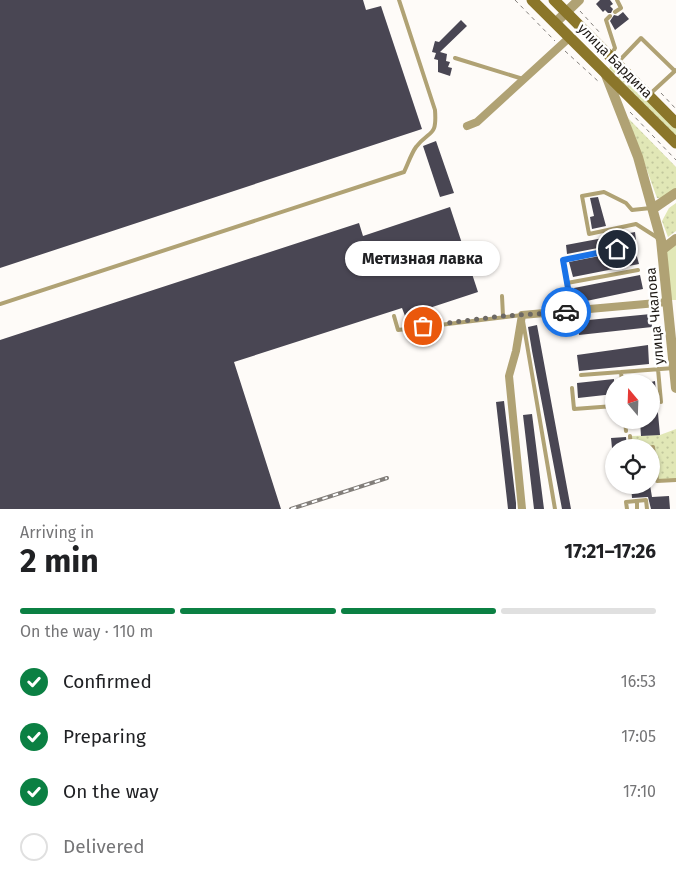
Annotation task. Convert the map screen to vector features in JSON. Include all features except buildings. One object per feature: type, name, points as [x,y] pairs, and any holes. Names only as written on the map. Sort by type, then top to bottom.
[{"type":"main road","name":"улица Бардина","points":[[532,0],[676,143]]},
{"type":"main road","name":"улица Бардина","points":[[554,0],[676,123]]},
{"type":"street","points":[[555,23],[579,0]]},
{"type":"street","points":[[467,126],[477,122],[570,37]]},
{"type":"street","name":"улица Чкалова","points":[[605,72],[638,157],[654,208],[672,301],[676,388]]},
{"type":"street","points":[[654,208],[676,193]]},
{"type":"street","points":[[662,244],[676,239]]},
{"type":"street","points":[[522,509],[509,376],[516,351],[522,315],[672,301]]},
{"type":"lane","points":[[0,304],[404,172],[417,146],[430,136],[436,124],[435,110],[399,0]]},
{"type":"lane","points":[[615,12],[621,8],[617,0]]},
{"type":"lane","points":[[610,16],[606,20],[615,48],[613,60]]},
{"type":"lane","points":[[613,60],[641,38],[676,70],[648,95]]},
{"type":"lane","points":[[455,58],[523,79]]},
{"type":"lane","points":[[654,208],[632,210],[626,203],[604,192],[582,196],[589,234],[636,224],[662,244]]},
{"type":"lane","points":[[572,311],[563,260],[635,245]]},
{"type":"lane","points":[[567,283],[638,270]]},
{"type":"lane","points":[[502,296],[503,316]]},
{"type":"lane","points":[[394,316],[398,330],[522,315],[555,509]]},
{"type":"lane","points":[[581,375],[674,368]]},
{"type":"lane","points":[[658,369],[661,402]]},
{"type":"lane","points":[[572,388],[574,409],[605,407]]},
{"type":"lane","points":[[660,481],[676,480]]},
{"type":"lane","points":[[627,509],[626,502],[646,500],[647,509]]},
{"type":"lane","points":[[637,501],[637,509]]},
{"type":"path","points":[[515,0],[560,47]]},
{"type":"green space","points":[[613,64],[676,128],[676,136],[609,68]]},
{"type":"green space","points":[[628,118],[676,167],[676,190],[665,199],[657,198]]},
{"type":"green space","points":[[676,203],[676,231],[668,237],[662,221],[669,208]]},
{"type":"green space","points":[[676,242],[676,300],[670,300],[665,250]]},
{"type":"green space","points":[[676,429],[676,479],[660,480],[660,439],[631,439],[631,436],[660,435]]},
{"type":"railway","points":[[291,509],[387,478]]},
{"type":"way so far","points":[[423,326],[503,316],[566,312]]},
{"type":"place","name":"Метизная лавка","points":[[423,326]]},
{"type":"route","points":[[566,312],[572,311],[563,260],[617,249]]}]
